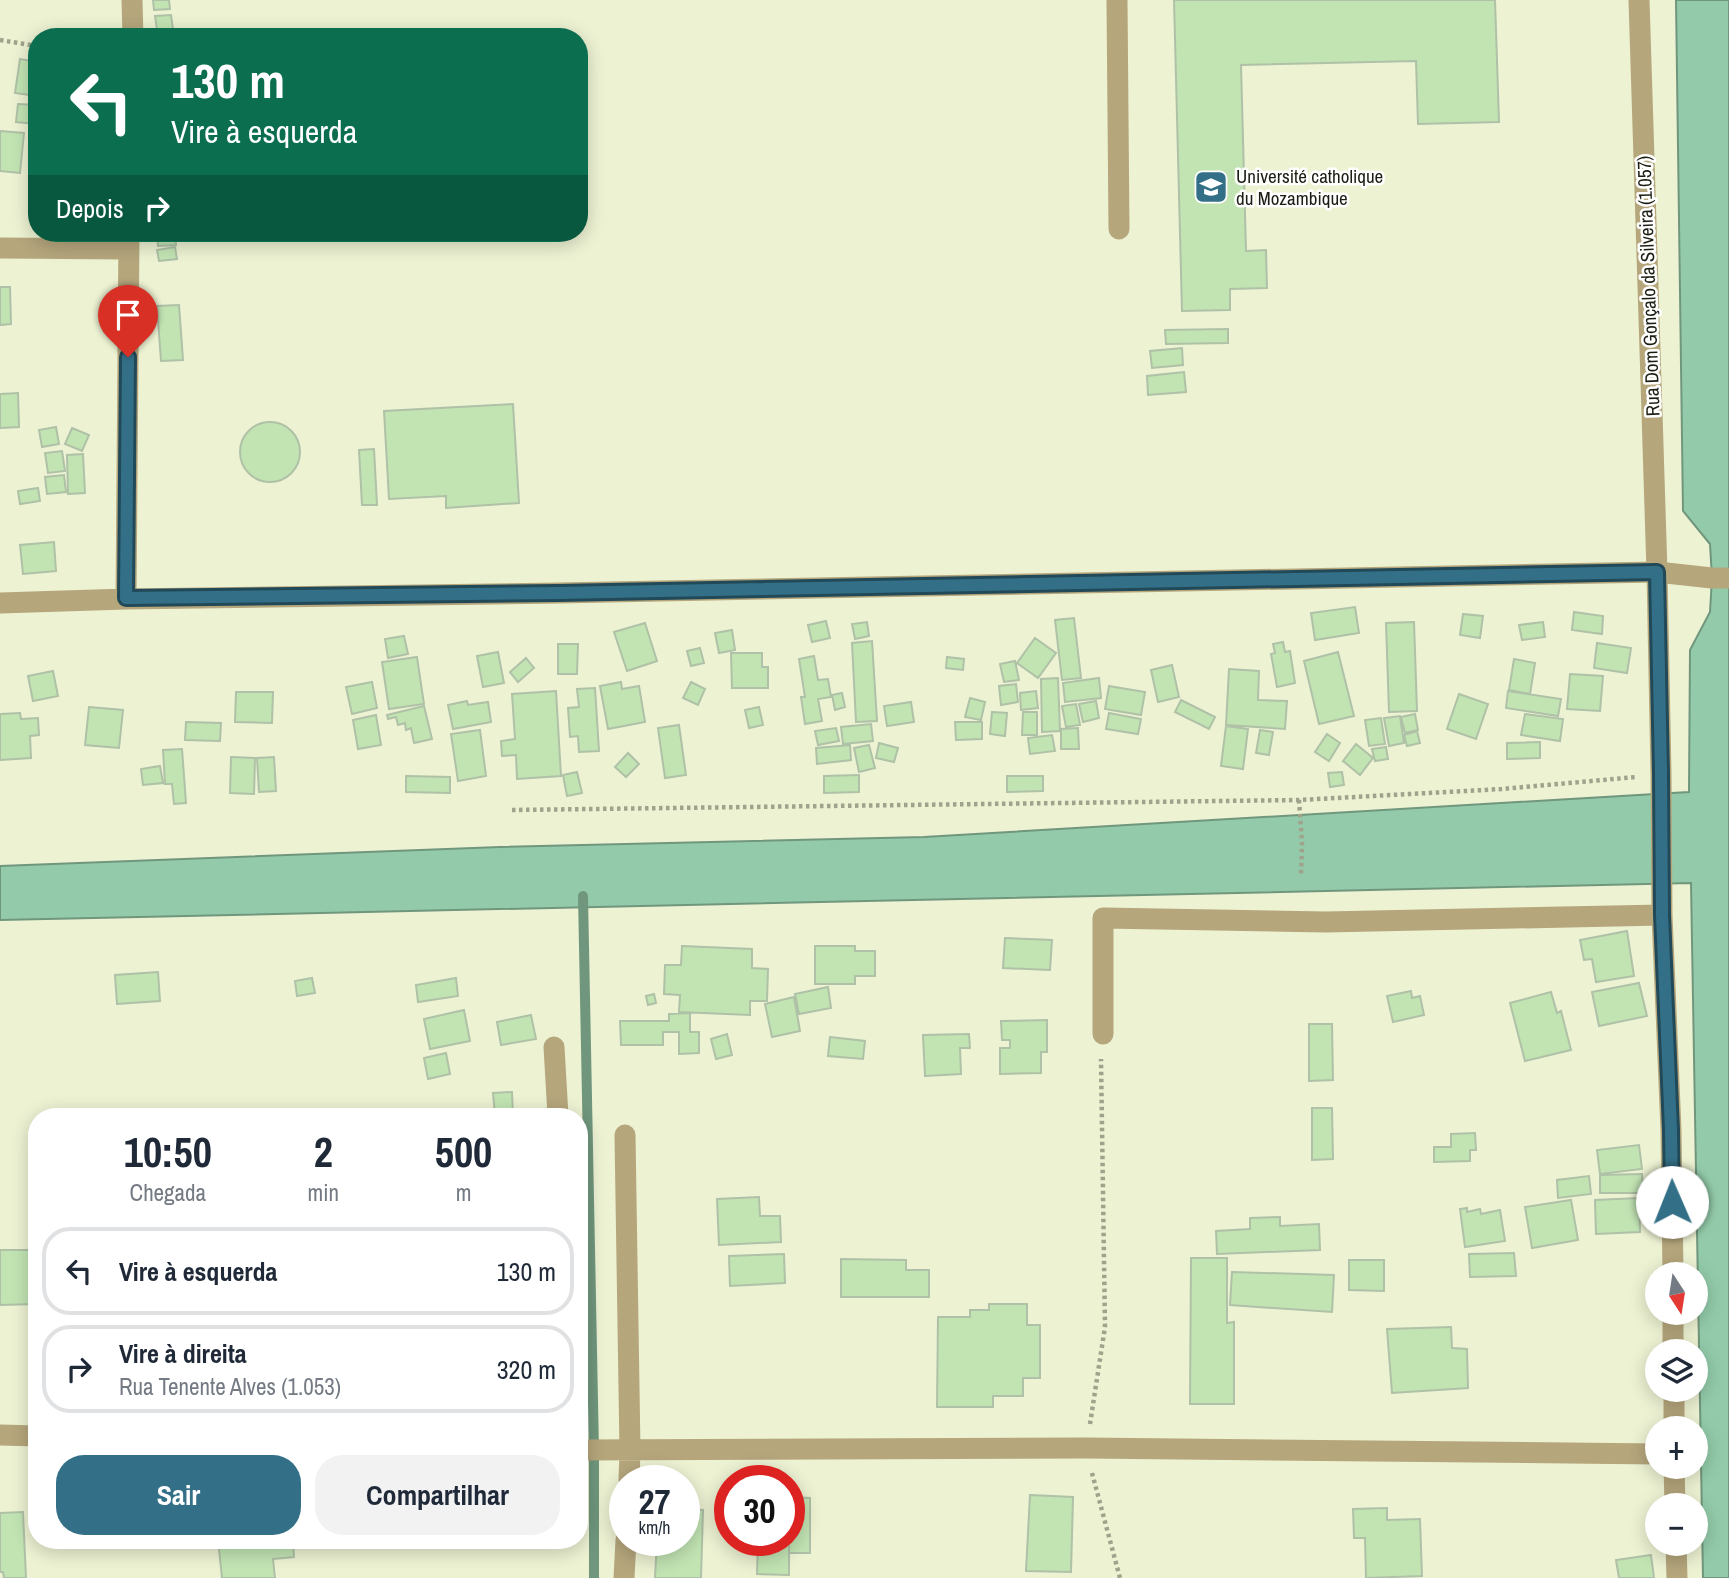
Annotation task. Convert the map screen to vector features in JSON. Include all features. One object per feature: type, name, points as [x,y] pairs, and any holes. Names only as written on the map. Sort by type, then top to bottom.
[{"type":"street","points":[[132,0],[133,28]]},
{"type":"street","points":[[1117,0],[1119,229]]},
{"type":"street","name":"Rua Dom Gonçalo da Silveira (1.057)","points":[[1639,0],[1657,572],[1662,915],[1671,1130],[1672,1262]]},
{"type":"street","points":[[0,248],[111,242]]},
{"type":"street","points":[[126,598],[129,242]]},
{"type":"street","points":[[0,603],[126,598],[571,593],[1657,572],[1721,578]]},
{"type":"street","points":[[1103,1034],[1103,918],[1326,922],[1662,915]]},
{"type":"street","points":[[554,1047],[558,1108]]},
{"type":"street","points":[[625,1135],[630,1465]]},
{"type":"street","points":[[0,1435],[28,1436]]},
{"type":"street","points":[[588,1450],[1086,1448],[1645,1454]]},
{"type":"street","points":[[624,1578],[625,1556]]},
{"type":"street","points":[[1676,1556],[1677,1578]]},
{"type":"path","points":[[0,40],[28,45]]},
{"type":"path","points":[[512,810],[1299,800],[1661,779]]},
{"type":"path","points":[[1299,800],[1301,877]]},
{"type":"path","points":[[1103,1034],[1101,1056],[1105,1327],[1086,1448],[1119,1578]]},
{"type":"shaded area","points":[[1676,0],[1729,0],[1729,1578],[1703,1578],[1703,1556],[1708,1556],[1708,1493],[1702,1493],[1701,1479],[1708,1479],[1708,1416],[1700,1416],[1700,1402],[1708,1402],[1708,1339],[1699,1339],[1699,1325],[1708,1325],[1708,1262],[1698,1262],[1691,883],[0,920],[0,866],[500,847],[924,837],[1689,792],[1690,650],[1710,612],[1712,578],[1710,544],[1683,511]]},
{"type":"building","points":[[153,0],[169,0],[170,9],[154,10]]},
{"type":"building","name":"Université catholique du Mozambique","points":[[1174,0],[1495,0],[1499,122],[1418,124],[1416,61],[1241,65],[1246,251],[1266,250],[1267,288],[1230,289],[1230,310],[1182,311]]},
{"type":"building","points":[[171,15],[173,28],[157,28],[155,16]]},
{"type":"building","points":[[20,59],[28,60],[28,95],[15,93]]},
{"type":"building","points":[[18,104],[28,105],[28,123],[16,122]]},
{"type":"building","points":[[0,131],[24,133],[20,173],[0,171]]},
{"type":"building","points":[[158,242],[176,242],[176,245],[158,246]]},
{"type":"building","points":[[175,247],[177,259],[159,261],[157,250]]},
{"type":"building","points":[[0,287],[10,287],[11,324],[0,325]]},
{"type":"building","points":[[179,305],[183,360],[161,361],[157,306]]},
{"type":"building","points":[[1228,329],[1228,343],[1166,344],[1165,330]]},
{"type":"building","points":[[1182,348],[1183,365],[1152,368],[1150,351]]},
{"type":"building","points":[[1184,372],[1186,392],[1148,395],[1147,376]]},
{"type":"building","points":[[18,393],[19,427],[0,428],[0,394]]},
{"type":"building","points":[[513,404],[519,503],[446,508],[446,496],[389,499],[384,411]]},
{"type":"building","points":[[264,422],[276,422],[295,435],[300,452],[298,464],[287,477],[276,482],[264,482],[245,469],[240,458],[240,446],[253,427]]},
{"type":"building","points":[[56,427],[59,444],[42,447],[39,430]]},
{"type":"building","points":[[72,428],[89,435],[82,451],[65,444]]},
{"type":"building","points":[[374,449],[377,505],[362,505],[359,450]]},
{"type":"building","points":[[62,451],[65,471],[48,473],[45,453]]},
{"type":"building","points":[[83,454],[85,493],[68,494],[67,455]]},
{"type":"building","points":[[64,475],[66,492],[47,494],[45,477]]},
{"type":"building","points":[[38,488],[40,501],[20,504],[18,491]]},
{"type":"building","points":[[54,542],[56,571],[23,574],[20,545]]},
{"type":"building","points":[[1355,607],[1359,633],[1315,640],[1311,613]]},
{"type":"building","points":[[1574,612],[1603,616],[1602,634],[1572,630]]},
{"type":"building","points":[[1463,614],[1483,616],[1480,638],[1460,635]]},
{"type":"building","points":[[1074,618],[1081,678],[1062,680],[1055,620]]},
{"type":"building","points":[[826,621],[830,638],[812,642],[808,625]]},
{"type":"building","points":[[867,622],[869,636],[855,639],[852,624]]},
{"type":"building","points":[[1414,622],[1417,711],[1389,712],[1386,623]]},
{"type":"building","points":[[1543,622],[1545,637],[1522,640],[1519,625]]},
{"type":"building","points":[[645,623],[657,661],[627,671],[614,632]]},
{"type":"building","points":[[732,630],[735,650],[719,653],[715,633]]},
{"type":"building","points":[[404,636],[408,654],[388,658],[385,639]]},
{"type":"building","points":[[1035,638],[1056,653],[1038,678],[1017,663]]},
{"type":"building","points":[[872,641],[877,721],[856,722],[852,643]]},
{"type":"building","points":[[1283,642],[1285,652],[1290,651],[1295,683],[1277,687],[1271,654],[1275,653],[1273,644]]},
{"type":"building","points":[[1597,643],[1631,648],[1627,673],[1594,668]]},
{"type":"building","points":[[558,644],[578,644],[577,674],[558,674]]},
{"type":"building","points":[[700,648],[704,663],[691,666],[687,651]]},
{"type":"building","points":[[498,652],[504,683],[483,687],[477,656]]},
{"type":"building","points":[[1338,652],[1354,716],[1319,724],[1304,661]]},
{"type":"building","points":[[731,653],[762,653],[762,667],[768,667],[768,688],[732,688]]},
{"type":"building","points":[[814,656],[818,680],[828,679],[831,697],[818,699],[822,721],[805,724],[801,697],[805,697],[799,659]]},
{"type":"building","points":[[417,657],[424,704],[389,709],[382,662]]},
{"type":"building","points":[[947,657],[964,659],[963,670],[946,668]]},
{"type":"building","points":[[526,658],[534,668],[518,682],[510,672]]},
{"type":"building","points":[[1514,659],[1535,663],[1530,694],[1509,690]]},
{"type":"building","points":[[1015,661],[1019,680],[1004,682],[1000,664]]},
{"type":"building","points":[[1172,665],[1179,697],[1158,702],[1151,670]]},
{"type":"building","points":[[1229,669],[1259,671],[1258,700],[1287,701],[1285,729],[1226,725]]},
{"type":"building","points":[[53,671],[58,696],[33,701],[28,676]]},
{"type":"building","points":[[1570,674],[1603,676],[1600,711],[1567,709]]},
{"type":"building","points":[[1058,678],[1060,731],[1042,732],[1041,679]]},
{"type":"building","points":[[1099,678],[1101,698],[1065,702],[1063,683]]},
{"type":"building","points":[[372,682],[377,708],[352,714],[346,687]]},
{"type":"building","points":[[621,682],[622,689],[639,686],[645,722],[608,729],[600,686]]},
{"type":"building","points":[[691,682],[705,689],[698,705],[683,698]]},
{"type":"building","points":[[1016,684],[1018,702],[1001,705],[999,686]]},
{"type":"building","points":[[1109,686],[1145,692],[1141,715],[1105,709]]},
{"type":"building","points":[[595,688],[599,751],[579,752],[578,736],[570,737],[568,708],[579,707],[577,689]]},
{"type":"building","points":[[556,691],[561,776],[517,779],[516,755],[502,756],[501,741],[515,739],[512,694]]},
{"type":"building","points":[[1036,691],[1038,708],[1021,710],[1020,693]]},
{"type":"building","points":[[1508,691],[1561,699],[1558,716],[1506,708]]},
{"type":"building","points":[[236,692],[273,692],[272,723],[235,722]]},
{"type":"building","points":[[842,693],[845,707],[835,710],[832,695]]},
{"type":"building","points":[[1459,694],[1488,704],[1476,739],[1447,729]]},
{"type":"building","points":[[970,698],[985,702],[981,720],[965,717]]},
{"type":"building","points":[[1181,700],[1215,717],[1209,729],[1175,712]]},
{"type":"building","points":[[467,701],[468,705],[488,702],[491,722],[453,729],[448,705]]},
{"type":"building","points":[[1096,701],[1099,718],[1083,722],[1079,704]]},
{"type":"building","points":[[911,702],[914,722],[887,726],[884,706]]},
{"type":"building","points":[[1076,704],[1080,725],[1066,727],[1062,706]]},
{"type":"building","points":[[424,706],[432,739],[414,743],[411,728],[406,730],[405,723],[398,725],[396,717],[388,719],[387,715]]},
{"type":"building","points":[[89,707],[123,710],[119,748],[85,745]]},
{"type":"building","points":[[759,707],[763,725],[749,728],[745,710]]},
{"type":"building","points":[[992,712],[1007,713],[1005,736],[990,734]]},
{"type":"building","points":[[1023,712],[1037,712],[1037,735],[1022,735]]},
{"type":"building","points":[[20,713],[21,719],[38,718],[39,735],[30,736],[31,758],[0,760],[0,714]]},
{"type":"building","points":[[1109,713],[1141,719],[1138,734],[1106,729]]},
{"type":"building","points":[[1415,714],[1418,730],[1405,733],[1401,717]]},
{"type":"building","points":[[1525,714],[1563,719],[1560,741],[1521,735]]},
{"type":"building","points":[[376,715],[381,745],[358,749],[353,720]]},
{"type":"building","points":[[1400,716],[1404,743],[1389,746],[1384,718]]},
{"type":"building","points":[[1381,718],[1385,744],[1369,746],[1365,720]]},
{"type":"building","points":[[186,722],[221,723],[220,741],[185,740]]},
{"type":"building","points":[[955,722],[982,722],[982,739],[956,740]]},
{"type":"building","points":[[871,724],[873,741],[843,744],[841,727]]},
{"type":"building","points":[[679,725],[686,775],[665,778],[658,728]]},
{"type":"building","points":[[1226,726],[1248,729],[1243,769],[1221,766]]},
{"type":"building","points":[[836,728],[839,741],[818,745],[815,731]]},
{"type":"building","points":[[1078,728],[1079,749],[1061,749],[1061,729]]},
{"type":"building","points":[[480,730],[486,776],[458,781],[451,734]]},
{"type":"building","points":[[1260,730],[1273,732],[1269,755],[1256,753]]},
{"type":"building","points":[[1417,731],[1420,743],[1407,746],[1404,735]]},
{"type":"building","points":[[1327,734],[1340,743],[1329,761],[1315,752]]},
{"type":"building","points":[[1052,735],[1055,751],[1030,754],[1028,738]]},
{"type":"building","points":[[1540,742],[1540,758],[1507,759],[1507,743]]},
{"type":"building","points":[[879,743],[898,748],[894,762],[876,758]]},
{"type":"building","points":[[1356,744],[1373,758],[1360,775],[1343,761]]},
{"type":"building","points":[[850,745],[851,760],[817,764],[816,748]]},
{"type":"building","points":[[869,745],[875,768],[859,772],[854,748]]},
{"type":"building","points":[[1386,747],[1388,759],[1375,761],[1372,749]]},
{"type":"building","points":[[182,749],[186,803],[174,804],[172,784],[165,784],[163,750]]},
{"type":"building","points":[[628,753],[639,764],[626,777],[615,767]]},
{"type":"building","points":[[231,757],[255,758],[254,794],[230,793]]},
{"type":"building","points":[[274,757],[276,791],[259,792],[257,758]]},
{"type":"building","points":[[160,766],[163,783],[143,785],[141,769]]},
{"type":"building","points":[[577,772],[582,793],[567,796],[563,775]]},
{"type":"building","points":[[1342,772],[1344,785],[1330,787],[1328,773]]},
{"type":"building","points":[[859,775],[859,792],[824,793],[824,776]]},
{"type":"building","points":[[406,776],[450,777],[450,793],[406,792]]},
{"type":"building","points":[[1007,776],[1043,776],[1043,791],[1007,792]]},
{"type":"building","points":[[1627,931],[1634,976],[1596,982],[1592,959],[1584,960],[1580,940]]},
{"type":"building","points":[[1005,938],[1052,940],[1050,970],[1003,968]]},
{"type":"building","points":[[682,946],[752,949],[752,968],[768,969],[767,1001],[750,1001],[750,1015],[679,1012],[680,995],[664,994],[665,965],[681,965]]},
{"type":"building","points":[[815,946],[855,946],[855,951],[875,951],[875,976],[855,976],[855,984],[815,984]]},
{"type":"building","points":[[158,972],[160,1001],[117,1004],[115,975]]},
{"type":"building","points":[[312,978],[315,993],[297,996],[295,981]]},
{"type":"building","points":[[456,978],[458,996],[418,1002],[416,985]]},
{"type":"building","points":[[1639,983],[1647,1016],[1599,1026],[1592,992]]},
{"type":"building","points":[[828,987],[831,1008],[799,1014],[795,994]]},
{"type":"building","points":[[1411,991],[1412,998],[1420,996],[1424,1015],[1393,1022],[1387,996]]},
{"type":"building","points":[[1551,992],[1557,1013],[1561,1011],[1571,1050],[1525,1061],[1510,1003]]},
{"type":"building","points":[[654,994],[656,1003],[648,1005],[646,996]]},
{"type":"building","points":[[794,997],[800,1031],[772,1037],[765,1004]]},
{"type":"building","points":[[464,1010],[470,1041],[430,1049],[424,1019]]},
{"type":"building","points":[[690,1013],[690,1032],[699,1032],[699,1053],[679,1054],[679,1032],[663,1032],[663,1045],[621,1045],[620,1021],[669,1021],[669,1014]]},
{"type":"building","points":[[531,1015],[536,1039],[501,1045],[497,1022]]},
{"type":"building","points":[[1047,1020],[1047,1052],[1041,1052],[1041,1073],[1000,1074],[1000,1048],[1010,1048],[1010,1040],[1002,1040],[1001,1021]]},
{"type":"building","points":[[1309,1024],[1332,1024],[1333,1080],[1309,1081]]},
{"type":"building","points":[[727,1034],[732,1055],[716,1059],[711,1039]]},
{"type":"building","points":[[969,1034],[970,1048],[960,1048],[961,1074],[925,1076],[923,1035]]},
{"type":"building","points":[[830,1037],[865,1041],[863,1059],[828,1056]]},
{"type":"building","points":[[446,1053],[450,1074],[428,1079],[424,1058]]},
{"type":"building","points":[[512,1092],[513,1108],[494,1108],[493,1093]]},
{"type":"building","points":[[1312,1108],[1332,1108],[1333,1159],[1312,1160]]},
{"type":"building","points":[[1475,1133],[1476,1150],[1470,1150],[1470,1161],[1434,1162],[1434,1147],[1451,1147],[1451,1134]]},
{"type":"building","points":[[1639,1145],[1642,1169],[1600,1174],[1597,1150]]},
{"type":"building","points":[[1642,1174],[1643,1193],[1600,1193],[1600,1175]]},
{"type":"building","points":[[1589,1176],[1591,1194],[1558,1198],[1557,1180]]},
{"type":"building","points":[[759,1197],[760,1216],[780,1216],[781,1242],[719,1245],[717,1199]]},
{"type":"building","points":[[1639,1198],[1640,1232],[1596,1234],[1595,1200]]},
{"type":"building","points":[[1571,1200],[1578,1240],[1532,1248],[1525,1207]]},
{"type":"building","points":[[1467,1208],[1467,1212],[1480,1209],[1481,1214],[1500,1210],[1505,1241],[1465,1247],[1460,1209]]},
{"type":"building","points":[[1280,1217],[1280,1226],[1319,1224],[1320,1250],[1217,1254],[1216,1231],[1250,1229],[1250,1218]]},
{"type":"building","points":[[0,1250],[28,1250],[28,1304],[0,1305]]},
{"type":"building","points":[[1514,1253],[1516,1276],[1470,1277],[1469,1254]]},
{"type":"building","points":[[784,1254],[785,1283],[730,1286],[729,1256]]},
{"type":"building","points":[[1191,1258],[1227,1258],[1227,1323],[1234,1322],[1234,1404],[1190,1404]]},
{"type":"building","points":[[841,1259],[906,1260],[906,1270],[929,1270],[929,1297],[841,1297]]},
{"type":"building","points":[[1349,1260],[1384,1260],[1384,1291],[1349,1290]]},
{"type":"building","points":[[1232,1272],[1334,1275],[1332,1312],[1230,1305]]},
{"type":"building","points":[[989,1304],[1027,1304],[1027,1325],[1040,1325],[1040,1378],[1023,1378],[1023,1396],[993,1396],[993,1407],[937,1407],[938,1317],[970,1317],[970,1310],[989,1310]]},
{"type":"building","points":[[1451,1327],[1452,1348],[1467,1349],[1468,1388],[1392,1393],[1387,1329]]},
{"type":"building","points":[[1030,1495],[1073,1497],[1071,1572],[1026,1571]]},
{"type":"building","points":[[805,1498],[810,1498],[810,1553],[805,1553]]},
{"type":"building","points":[[1387,1508],[1387,1520],[1420,1519],[1422,1576],[1366,1578],[1365,1538],[1354,1538],[1353,1509]]},
{"type":"building","points":[[700,1510],[703,1510],[701,1578],[655,1578],[656,1556],[700,1556]]},
{"type":"building","points":[[23,1512],[26,1578],[4,1578],[3,1572],[0,1572],[0,1513]]},
{"type":"building","points":[[219,1549],[294,1549],[294,1557],[273,1559],[275,1578],[222,1578]]},
{"type":"building","points":[[758,1556],[789,1556],[789,1575],[757,1574]]},
{"type":"building","points":[[1651,1556],[1654,1578],[1619,1578],[1616,1560]]},
{"type":"waterway","points":[[583,896],[587,1108]]},
{"type":"waterway","points":[[588,1148],[594,1578]]},
{"type":"place","name":"Université catholique du Mozambique","points":[[1211,187]]},
{"type":"route","points":[[128,357],[126,598],[558,593],[1657,572],[1662,915],[1672,1202]]}]
